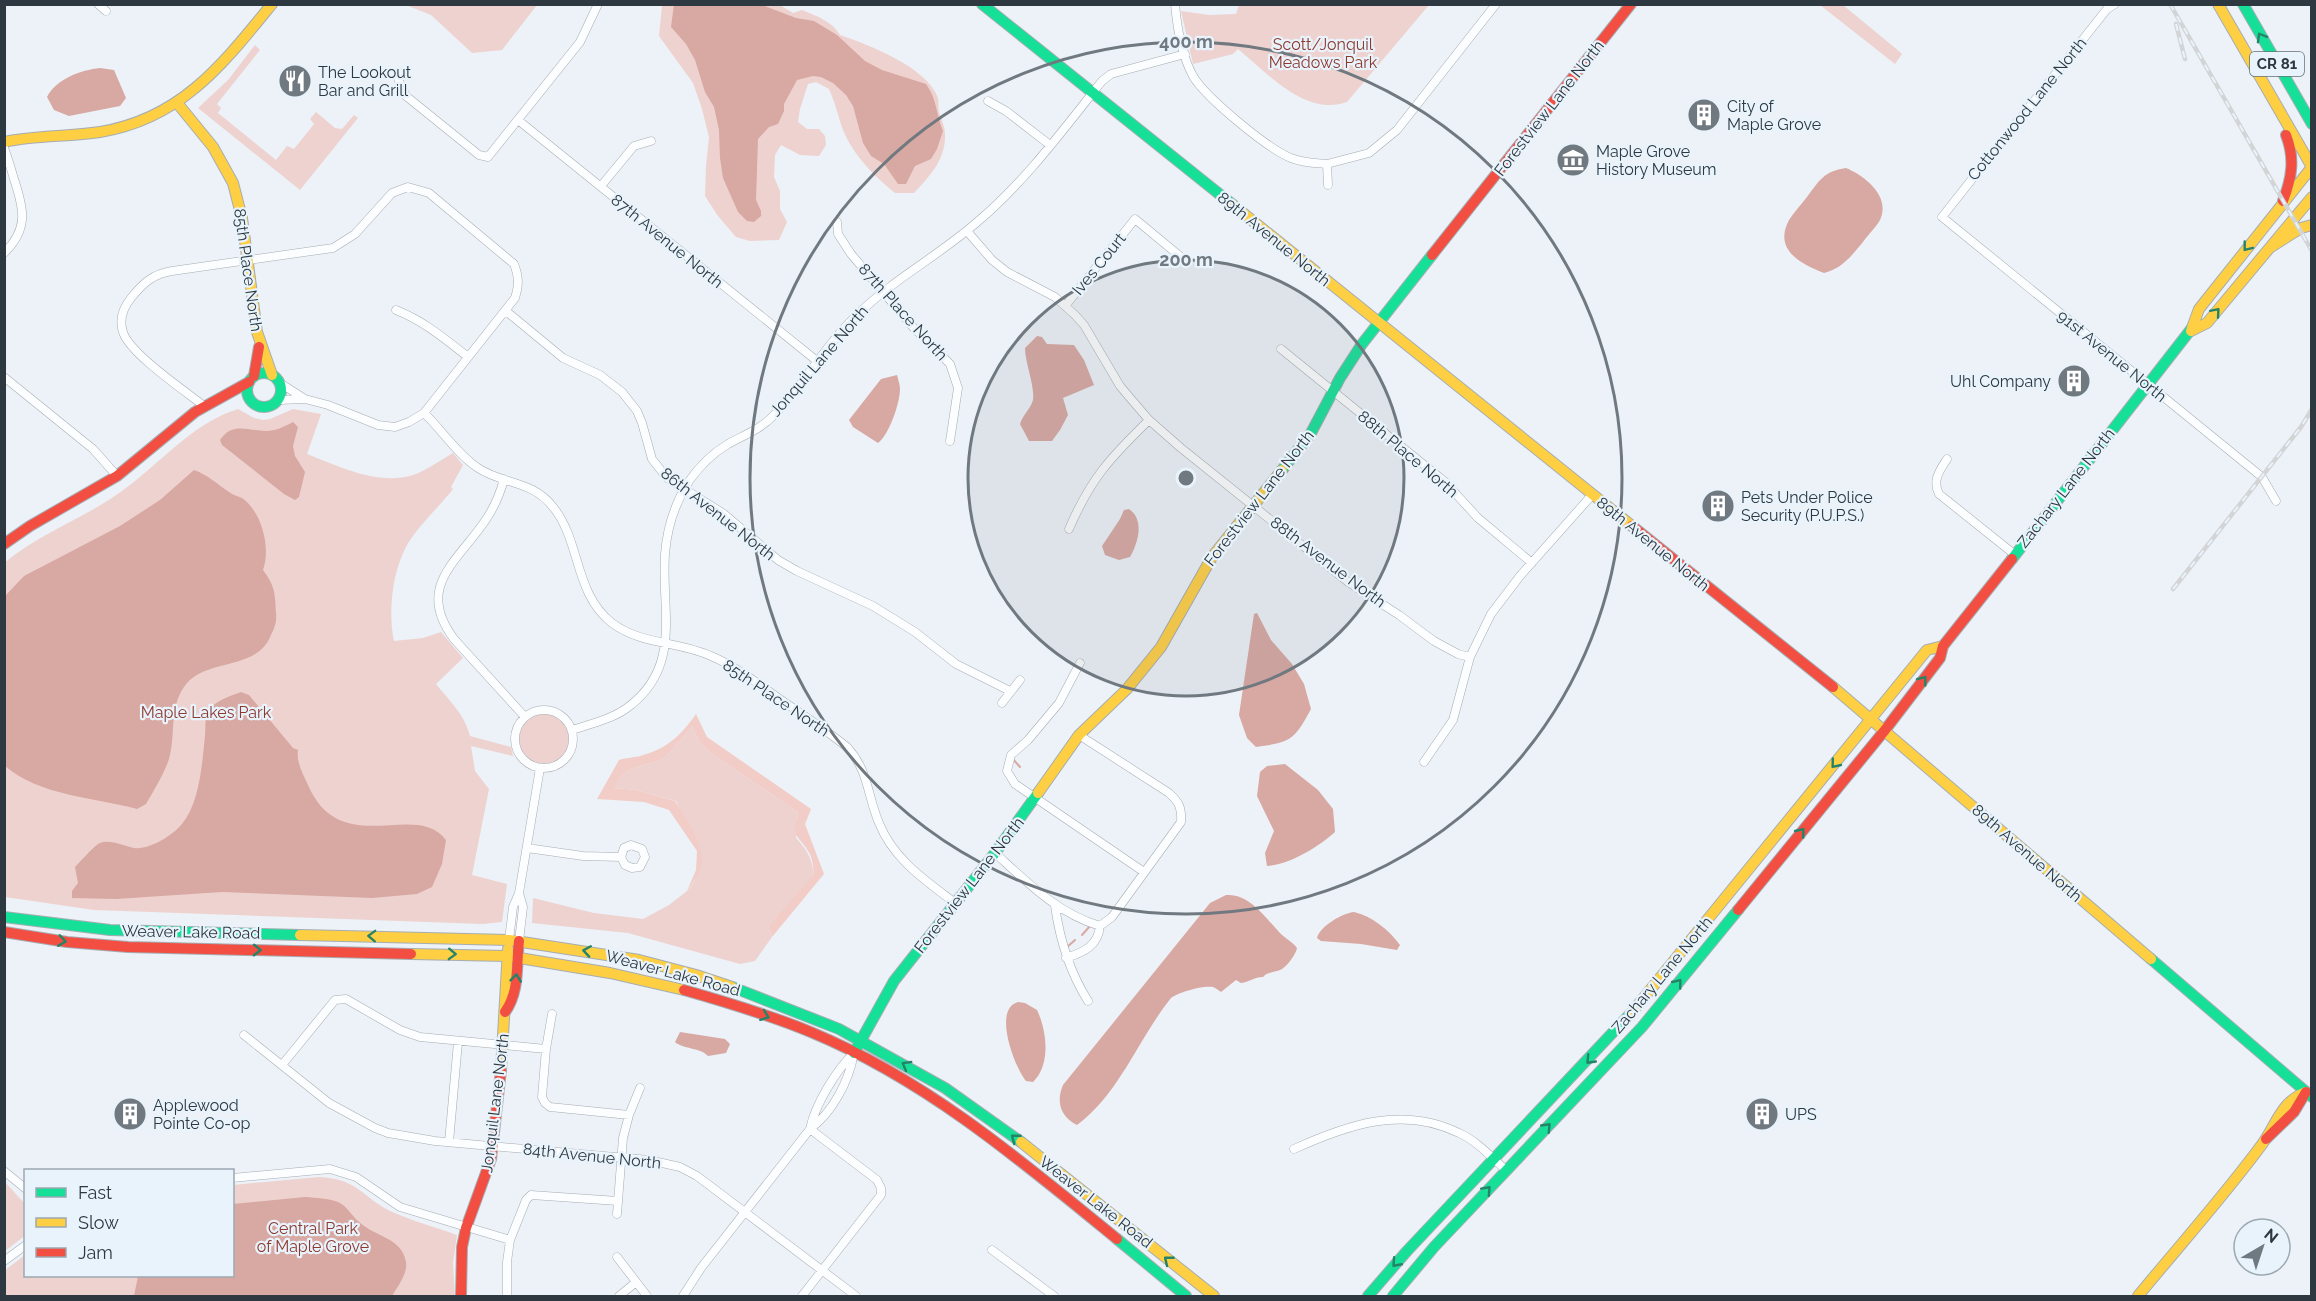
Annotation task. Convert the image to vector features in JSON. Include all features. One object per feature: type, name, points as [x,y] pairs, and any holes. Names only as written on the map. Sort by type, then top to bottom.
[{"type":"main road","points":[[4,142],[36,136],[116,130],[147,120],[178,104],[207,81],[272,4]]},
{"type":"main road","name":"89th Avenue North","points":[[982,4],[1872,719],[2309,1094]]},
{"type":"main road","name":"Forestview Lane North","points":[[854,1053],[894,981],[995,853],[1079,735],[1144,670],[1169,635],[1207,565],[1311,433],[1350,361],[1631,4]]},
{"type":"main road","name":"CR 81","points":[[2218,4],[2312,167]]},
{"type":"main road","name":"CR 81","points":[[2243,4],[2308,112],[2312,124]]},
{"type":"main road","points":[[2259,76],[2292,153],[2292,174],[2283,201]]},
{"type":"main road","name":"85th Place North","points":[[178,104],[211,144],[229,174],[237,195],[242,216],[259,347],[272,375]]},
{"type":"main road","name":"Zachary Lane North","points":[[1393,1296],[1506,1170],[1642,1027],[1885,730],[1940,658],[1943,646],[2191,331],[2199,309],[2312,167]]},
{"type":"main road","name":"Zachary Lane North","points":[[2191,331],[2207,322],[2312,197]]},
{"type":"main road","points":[[2271,247],[2283,242],[2298,228],[2312,225]]},
{"type":"main road","name":"85th Place North","points":[[252,379],[259,347]]},
{"type":"main road","points":[[4,544],[30,526],[117,476],[204,406],[224,397],[252,379],[264,373],[272,375],[280,383],[282,392],[279,400],[265,408],[251,402],[224,397]]},
{"type":"main road","points":[[251,402],[247,394],[252,379]]},
{"type":"main road","name":"Zachary Lane North","points":[[1368,1296],[1620,1027],[1927,650],[1943,646]]},
{"type":"main road","name":"Weaver Lake Road","points":[[4,917],[110,930],[514,940],[628,958],[696,975],[782,1006],[861,1040],[945,1089],[983,1114],[1214,1296]]},
{"type":"main road","name":"Weaver Lake Road","points":[[4,932],[67,942],[128,946],[512,957],[559,962],[624,974],[732,1003],[812,1032],[854,1053],[928,1097],[1023,1163],[1186,1296]]},
{"type":"main road","name":"Jonquil Lane North","points":[[461,1296],[460,1260],[466,1228],[486,1179],[493,1147],[506,1012],[504,1004],[514,940]]},
{"type":"main road","points":[[2138,1296],[2264,1141],[2282,1126],[2309,1094]]},
{"type":"main road","points":[[1423,1260],[1421,1250],[1425,1242],[1446,1218],[1453,1203]]},
{"type":"street","points":[[98,4],[106,11]]},
{"type":"street","points":[[399,73],[399,81],[406,96],[479,156],[488,157],[580,42],[598,4]]},
{"type":"street","points":[[1175,4],[1185,54],[1192,74],[1202,90],[1278,152],[1307,162],[1327,164],[1369,153],[1397,130],[1496,4]]},
{"type":"street","name":"Cottonwood Lane North","points":[[1942,216],[2101,16],[2115,4]]},
{"type":"street","name":"Jonquil Lane North","points":[[572,730],[619,712],[643,694],[655,676],[666,644],[666,545],[671,518],[685,489],[696,473],[730,443],[752,433],[773,416],[855,317],[882,291],[967,231],[995,206],[1050,145],[1102,81],[1112,74],[1185,54]]},
{"type":"street","points":[[988,101],[1006,111],[1050,145]]},
{"type":"street","name":"87th Avenue North","points":[[518,120],[817,362]]},
{"type":"street","points":[[601,186],[634,146],[651,141]]},
{"type":"street","points":[[4,148],[19,194],[23,216],[17,238],[4,253]]},
{"type":"street","points":[[1327,164],[1328,185]]},
{"type":"street","points":[[204,406],[128,342],[121,322],[123,311],[142,284],[162,272],[323,250],[341,244],[356,234],[392,193],[408,187],[429,193],[514,264],[519,287],[515,298],[424,413],[409,422],[395,426],[378,425],[328,405],[305,399],[279,400]]},
{"type":"street","name":"91st Avenue North","points":[[1942,216],[2265,480],[2276,501]]},
{"type":"street","name":"Ives Court","points":[[1066,305],[1135,219],[1187,262]]},
{"type":"street","name":"87th Place North","points":[[837,222],[838,234],[844,245],[912,326],[945,357],[953,370],[958,388],[950,441]]},
{"type":"street","name":"88th Avenue North","points":[[967,231],[992,260],[1007,272],[1039,287],[1066,305],[1084,324],[1120,386],[1149,420],[1355,587],[1445,648],[1470,657]]},
{"type":"street","points":[[396,310],[430,327],[468,357]]},
{"type":"street","name":"86th Avenue North","points":[[506,311],[563,358],[600,375],[622,392],[637,411],[648,448],[658,469],[667,478],[724,514],[778,560],[873,606],[915,632],[956,663],[1010,692]]},
{"type":"street","name":"88th Place North","points":[[1281,350],[1443,481],[1478,518],[1532,563]]},
{"type":"street","points":[[4,377],[93,449],[117,476]]},
{"type":"street","points":[[280,383],[305,399]]},
{"type":"street","name":"85th Place North","points":[[424,413],[470,462],[481,470],[530,487],[555,508],[562,520],[586,590],[610,622],[632,635],[709,655],[738,669],[847,747],[865,772],[877,820],[892,848],[912,871],[955,903]]},
{"type":"street","points":[[1069,529],[1083,499],[1103,467],[1149,420]]},
{"type":"street","points":[[1947,459],[1936,478],[1939,494],[2014,554]]},
{"type":"street","points":[[504,478],[489,515],[442,576],[437,595],[443,625],[525,717]]},
{"type":"street","points":[[1424,762],[1453,720],[1470,657],[1491,614],[1592,495]]},
{"type":"street","points":[[1080,663],[1059,703],[1028,740],[1011,754],[1006,771],[1015,784],[1144,872]]},
{"type":"street","points":[[1002,703],[1020,680]]},
{"type":"street","points":[[552,711],[561,715],[572,730],[574,740],[567,758],[559,765],[540,768],[527,763],[518,752],[516,730],[525,717],[533,712],[552,711]]},
{"type":"street","points":[[1066,958],[1085,951],[1093,944],[1099,936],[1100,926],[1112,917],[1181,822],[1182,811],[1178,801],[1169,793],[1079,735]]},
{"type":"street","name":"Jonquil Lane North","points":[[514,940],[524,908],[519,893],[540,768]]},
{"type":"street","points":[[527,848],[583,856],[621,857]]},
{"type":"street","points":[[995,853],[1055,906],[1100,926]]},
{"type":"street","points":[[1055,906],[1058,930],[1066,958],[1072,974],[1088,1001]]},
{"type":"street","points":[[282,1065],[335,1000],[346,999],[400,1030],[420,1037],[546,1050]]},
{"type":"street","points":[[552,1014],[542,1097],[545,1104],[550,1107],[629,1115]]},
{"type":"street","name":"84th Avenue North","points":[[244,1035],[329,1102],[375,1128],[410,1138],[622,1158],[680,1167],[697,1176],[788,1247],[823,1270],[856,1296]]},
{"type":"street","points":[[449,1142],[458,1042]]},
{"type":"street","name":"Forestview Lane North","points":[[683,1296],[701,1268],[810,1130],[816,1110],[842,1066],[854,1053]]},
{"type":"street","points":[[616,1214],[623,1138],[640,1088]]},
{"type":"street","points":[[1294,1149],[1346,1127],[1376,1120],[1401,1120],[1434,1124],[1459,1133],[1473,1141],[1506,1170]]},
{"type":"street","points":[[802,1296],[879,1200],[881,1188],[877,1180],[810,1130]]},
{"type":"street","points":[[234,1178],[330,1168],[356,1177],[400,1207],[510,1240]]},
{"type":"street","points":[[4,1171],[24,1187]]},
{"type":"street","points":[[507,1296],[507,1262],[510,1240],[526,1200],[531,1195],[618,1201]]},
{"type":"street","points":[[4,1261],[24,1246]]},
{"type":"street","points":[[992,1250],[1054,1296]]},
{"type":"street","points":[[617,1257],[647,1296]]},
{"type":"street","points":[[619,1296],[635,1283]]},
{"type":"green space","points":[[537,4],[502,50],[472,53],[431,15],[406,5]]},
{"type":"green space","points":[[778,4],[793,13],[802,10],[818,17],[833,26],[840,35],[881,51],[922,76],[938,98],[939,112],[945,131],[945,143],[936,166],[914,193],[895,193],[872,172],[852,148],[843,130],[829,89],[816,82],[808,84],[798,122],[807,129],[819,129],[825,136],[826,145],[819,156],[800,155],[781,145],[775,155],[774,177],[780,191],[780,209],[787,222],[779,240],[750,241],[736,237],[705,196],[709,137],[693,83],[659,36],[662,6]]},
{"type":"green space","name":"Scott/Jonquil Meadows Park","points":[[1239,4],[1429,5],[1347,102],[1332,105],[1302,98],[1288,90],[1238,49],[1233,54],[1193,64],[1181,11],[1209,15],[1236,14]]},
{"type":"green space","points":[[1820,5],[1843,5],[1902,54],[1895,64]]},
{"type":"green space","points":[[255,45],[260,50],[217,104],[221,108],[218,113],[276,160],[287,146],[294,149],[314,124],[310,119],[316,112],[335,128],[342,129],[354,115],[358,118],[300,190],[198,108],[228,80]]},
{"type":"green space","name":"Maple Lakes Park","points":[[238,409],[263,420],[293,409],[321,414],[307,454],[360,474],[388,478],[416,474],[453,453],[463,465],[451,487],[453,489],[416,532],[401,557],[392,593],[392,630],[394,641],[423,638],[441,632],[463,658],[436,684],[460,715],[470,736],[511,747],[513,756],[471,746],[475,771],[489,789],[472,875],[507,884],[502,922],[483,924],[94,910],[5,897],[4,563],[32,543],[108,501],[191,434],[221,415]]},
{"type":"green space","points":[[539,714],[549,714],[562,721],[569,734],[569,744],[562,757],[549,764],[539,764],[530,760],[523,753],[519,744],[519,734],[523,725],[530,718]]},
{"type":"green space","points":[[692,726],[698,740],[708,751],[799,813],[796,838],[808,855],[814,875],[768,926],[772,937],[755,961],[740,964],[628,933],[532,923],[533,898],[594,913],[643,919],[669,905],[687,891],[700,870],[701,853],[676,801],[636,790],[613,788],[623,774],[629,770],[664,758]]},
{"type":"green space","name":"Central Park of Maple Grove","points":[[319,1177],[332,1178],[351,1185],[390,1211],[457,1235],[453,1263],[455,1296],[5,1296],[4,1271],[24,1256],[24,1277],[234,1277],[234,1185]]},
{"type":"green space","points":[[5,1182],[24,1203],[24,1237],[5,1251]]},
{"type":"shaded area","points":[[674,4],[762,5],[796,18],[814,21],[837,35],[865,61],[882,70],[926,84],[932,95],[943,131],[937,149],[931,159],[915,166],[906,184],[898,184],[884,164],[871,156],[863,143],[853,106],[846,95],[833,83],[821,77],[813,76],[797,80],[784,104],[784,111],[778,124],[769,127],[758,139],[756,200],[761,216],[754,222],[747,221],[738,212],[723,178],[719,130],[714,107],[705,92],[695,60],[686,44],[671,27]]},
{"type":"shaded area","points":[[100,68],[114,70],[126,98],[120,106],[69,116],[54,110],[47,97],[56,85],[77,73]]},
{"type":"shaded area","points":[[1846,168],[1861,176],[1874,188],[1882,203],[1882,211],[1878,223],[1850,257],[1842,265],[1824,273],[1807,265],[1792,254],[1784,240],[1785,231],[1791,217],[1819,182],[1827,174]]},
{"type":"shaded area","points":[[1037,336],[1042,337],[1047,344],[1074,345],[1084,360],[1094,385],[1063,398],[1068,415],[1052,441],[1029,441],[1020,424],[1033,400],[1033,388],[1025,348]]},
{"type":"shaded area","points":[[897,375],[900,395],[896,410],[890,426],[878,443],[853,427],[849,420],[881,379]]},
{"type":"shaded area","points":[[293,422],[298,427],[293,446],[295,456],[305,472],[299,497],[295,500],[284,494],[222,445],[220,440],[226,433],[238,428],[267,431],[279,429]]},
{"type":"shaded area","points":[[194,470],[242,498],[249,504],[260,521],[266,551],[263,570],[274,590],[275,600],[276,621],[271,635],[264,647],[254,655],[204,671],[184,687],[176,704],[169,759],[146,804],[137,809],[68,794],[34,784],[19,776],[5,766],[5,596],[24,576],[120,526],[160,500]]},
{"type":"shaded area","points":[[1129,509],[1137,519],[1137,539],[1130,557],[1119,560],[1105,555],[1102,546],[1124,510]]},
{"type":"shaded area","points":[[1257,613],[1271,640],[1292,664],[1304,684],[1311,709],[1291,738],[1256,747],[1247,738],[1239,715],[1254,614]]},
{"type":"shaded area","points":[[241,692],[249,695],[293,748],[298,750],[302,772],[322,808],[339,820],[358,825],[416,825],[433,829],[446,840],[442,864],[432,887],[417,894],[372,898],[222,892],[116,899],[72,898],[72,891],[78,883],[75,867],[98,844],[106,842],[134,848],[146,847],[166,837],[182,824],[193,805],[199,782],[207,713],[220,701]]},
{"type":"shaded area","points":[[696,714],[707,737],[811,809],[805,824],[824,874],[772,937],[768,926],[814,874],[810,854],[795,832],[799,813],[708,751],[698,740],[692,726],[664,758],[629,770],[618,780],[614,788],[636,790],[675,801],[695,834],[701,853],[700,871],[687,891],[696,870],[697,851],[669,810],[644,802],[597,799],[619,760],[660,749],[680,734]]},
{"type":"shaded area","points":[[1285,764],[1318,790],[1333,809],[1335,832],[1304,854],[1276,865],[1267,866],[1265,853],[1274,831],[1257,796],[1260,772],[1267,766]]},
{"type":"shaded area","points":[[1226,895],[1234,895],[1249,902],[1293,943],[1297,948],[1291,959],[1279,970],[1241,983],[1236,980],[1221,992],[1213,987],[1203,987],[1185,991],[1171,998],[1105,1097],[1077,1125],[1071,1122],[1061,1108],[1060,1097],[1063,1085],[1210,903]]},
{"type":"shaded area","points":[[1354,912],[1374,920],[1391,934],[1400,945],[1397,950],[1321,941],[1317,938],[1322,929],[1332,921]]},
{"type":"shaded area","points":[[1018,1002],[1037,1010],[1045,1038],[1043,1067],[1033,1082],[1026,1081],[1021,1074],[1008,1039],[1007,1015],[1010,1007]]},
{"type":"shaded area","points":[[680,1032],[725,1039],[730,1044],[726,1053],[708,1056],[701,1051],[675,1042]]},
{"type":"shaded area","points":[[305,1197],[338,1202],[364,1226],[399,1247],[406,1262],[402,1280],[392,1296],[134,1296],[138,1277],[234,1277],[234,1204]]},
{"type":"waterway","points":[[1012,758],[1020,767]]},
{"type":"waterway","points":[[1082,935],[1090,926]]},
{"type":"waterway","points":[[1066,948],[1075,940]]},
{"type":"railway","points":[[2170,4],[2312,251]]},
{"type":"railway","points":[[2176,24],[2185,59]]},
{"type":"railway","points":[[2173,589],[2301,427],[2312,409]]},
{"type":"traffic: fast","points":[[982,4],[1233,205]]},
{"type":"traffic: fast","points":[[2243,4],[2312,124]]},
{"type":"traffic: fast","points":[[1282,470],[1311,433],[1340,378],[1362,344],[1432,255]]},
{"type":"traffic: fast","points":[[2012,559],[2192,328]]},
{"type":"traffic: fast","points":[[264,373],[276,378],[281,390],[276,402],[264,407],[252,402],[247,390],[252,378],[264,373]]},
{"type":"traffic: fast","points":[[854,1053],[894,981],[995,853],[1038,793]]},
{"type":"traffic: fast","points":[[1393,1296],[1434,1247],[1642,1027],[1738,910]]},
{"type":"traffic: fast","points":[[4,917],[110,930],[300,935]]},
{"type":"traffic: fast","points":[[2151,959],[2312,1097]]},
{"type":"traffic: fast","points":[[732,987],[839,1029],[945,1088],[1021,1142]]},
{"type":"traffic: fast","points":[[1368,1296],[1407,1251],[1633,1011]]},
{"type":"traffic: fast","points":[[1117,1239],[1186,1296]]},
{"type":"traffic: slow","points":[[4,142],[100,132],[129,125],[154,115],[177,102],[198,86],[236,47],[272,4]]},
{"type":"traffic: slow","points":[[2218,4],[2312,167]]},
{"type":"traffic: slow","points":[[178,104],[213,147],[233,183],[242,218],[257,332],[272,375]]},
{"type":"traffic: slow","points":[[2192,328],[2199,309],[2312,167]]},
{"type":"traffic: slow","points":[[2191,331],[2207,323],[2312,197]]},
{"type":"traffic: slow","points":[[1233,205],[1632,526]]},
{"type":"traffic: slow","points":[[2271,247],[2301,228],[2312,225]]},
{"type":"traffic: slow","points":[[1038,793],[1079,735],[1127,689],[1161,647],[1212,557],[1282,470]]},
{"type":"traffic: slow","points":[[1633,1011],[1927,650],[1943,646]]},
{"type":"traffic: slow","points":[[1833,687],[2151,959]]},
{"type":"traffic: slow","points":[[300,935],[509,940],[639,960],[732,987]]},
{"type":"traffic: slow","points":[[501,1070],[508,949]]},
{"type":"traffic: slow","points":[[411,954],[507,956],[610,973],[684,990]]},
{"type":"traffic: slow","points":[[2138,1296],[2218,1201],[2263,1143],[2285,1107],[2306,1092]]},
{"type":"traffic: slow","points":[[1021,1142],[1214,1296]]},
{"type":"traffic: jam","points":[[1432,255],[1631,4]]},
{"type":"traffic: jam","points":[[2283,201],[2289,184],[2291,168],[2291,152],[2286,135]]},
{"type":"traffic: jam","points":[[254,376],[259,347]]},
{"type":"traffic: jam","points":[[4,544],[30,526],[117,476],[195,412],[249,382]]},
{"type":"traffic: jam","points":[[1632,526],[1833,687]]},
{"type":"traffic: jam","points":[[1738,910],[1885,730],[1940,658],[1943,646],[2012,559]]},
{"type":"traffic: jam","points":[[4,932],[67,942],[128,947],[411,954]]},
{"type":"traffic: jam","points":[[505,1012],[515,987],[519,941]]},
{"type":"traffic: jam","points":[[684,990],[798,1027],[855,1052],[895,1074],[1009,1152],[1117,1239]]},
{"type":"traffic: jam","points":[[461,1296],[462,1247],[466,1228],[491,1159],[501,1070]]},
{"type":"traffic: jam","points":[[2266,1139],[2294,1112],[2306,1092]]},
{"type":"place","name":"The Lookout Bar and Grill","points":[[295,81]]},
{"type":"place","name":"City of Maple Grove","points":[[1704,115]]},
{"type":"place","name":"Maple Grove History Museum","points":[[1573,160]]},
{"type":"place","name":"Uhl Company","points":[[2074,381]]},
{"type":"place","name":"Pets Under Police Security (P.U.P.S.)","points":[[1718,506]]},
{"type":"place","name":"Applewood Pointe Co-op","points":[[130,1114]]},
{"type":"place","name":"UPS","points":[[1762,1114]]}]
